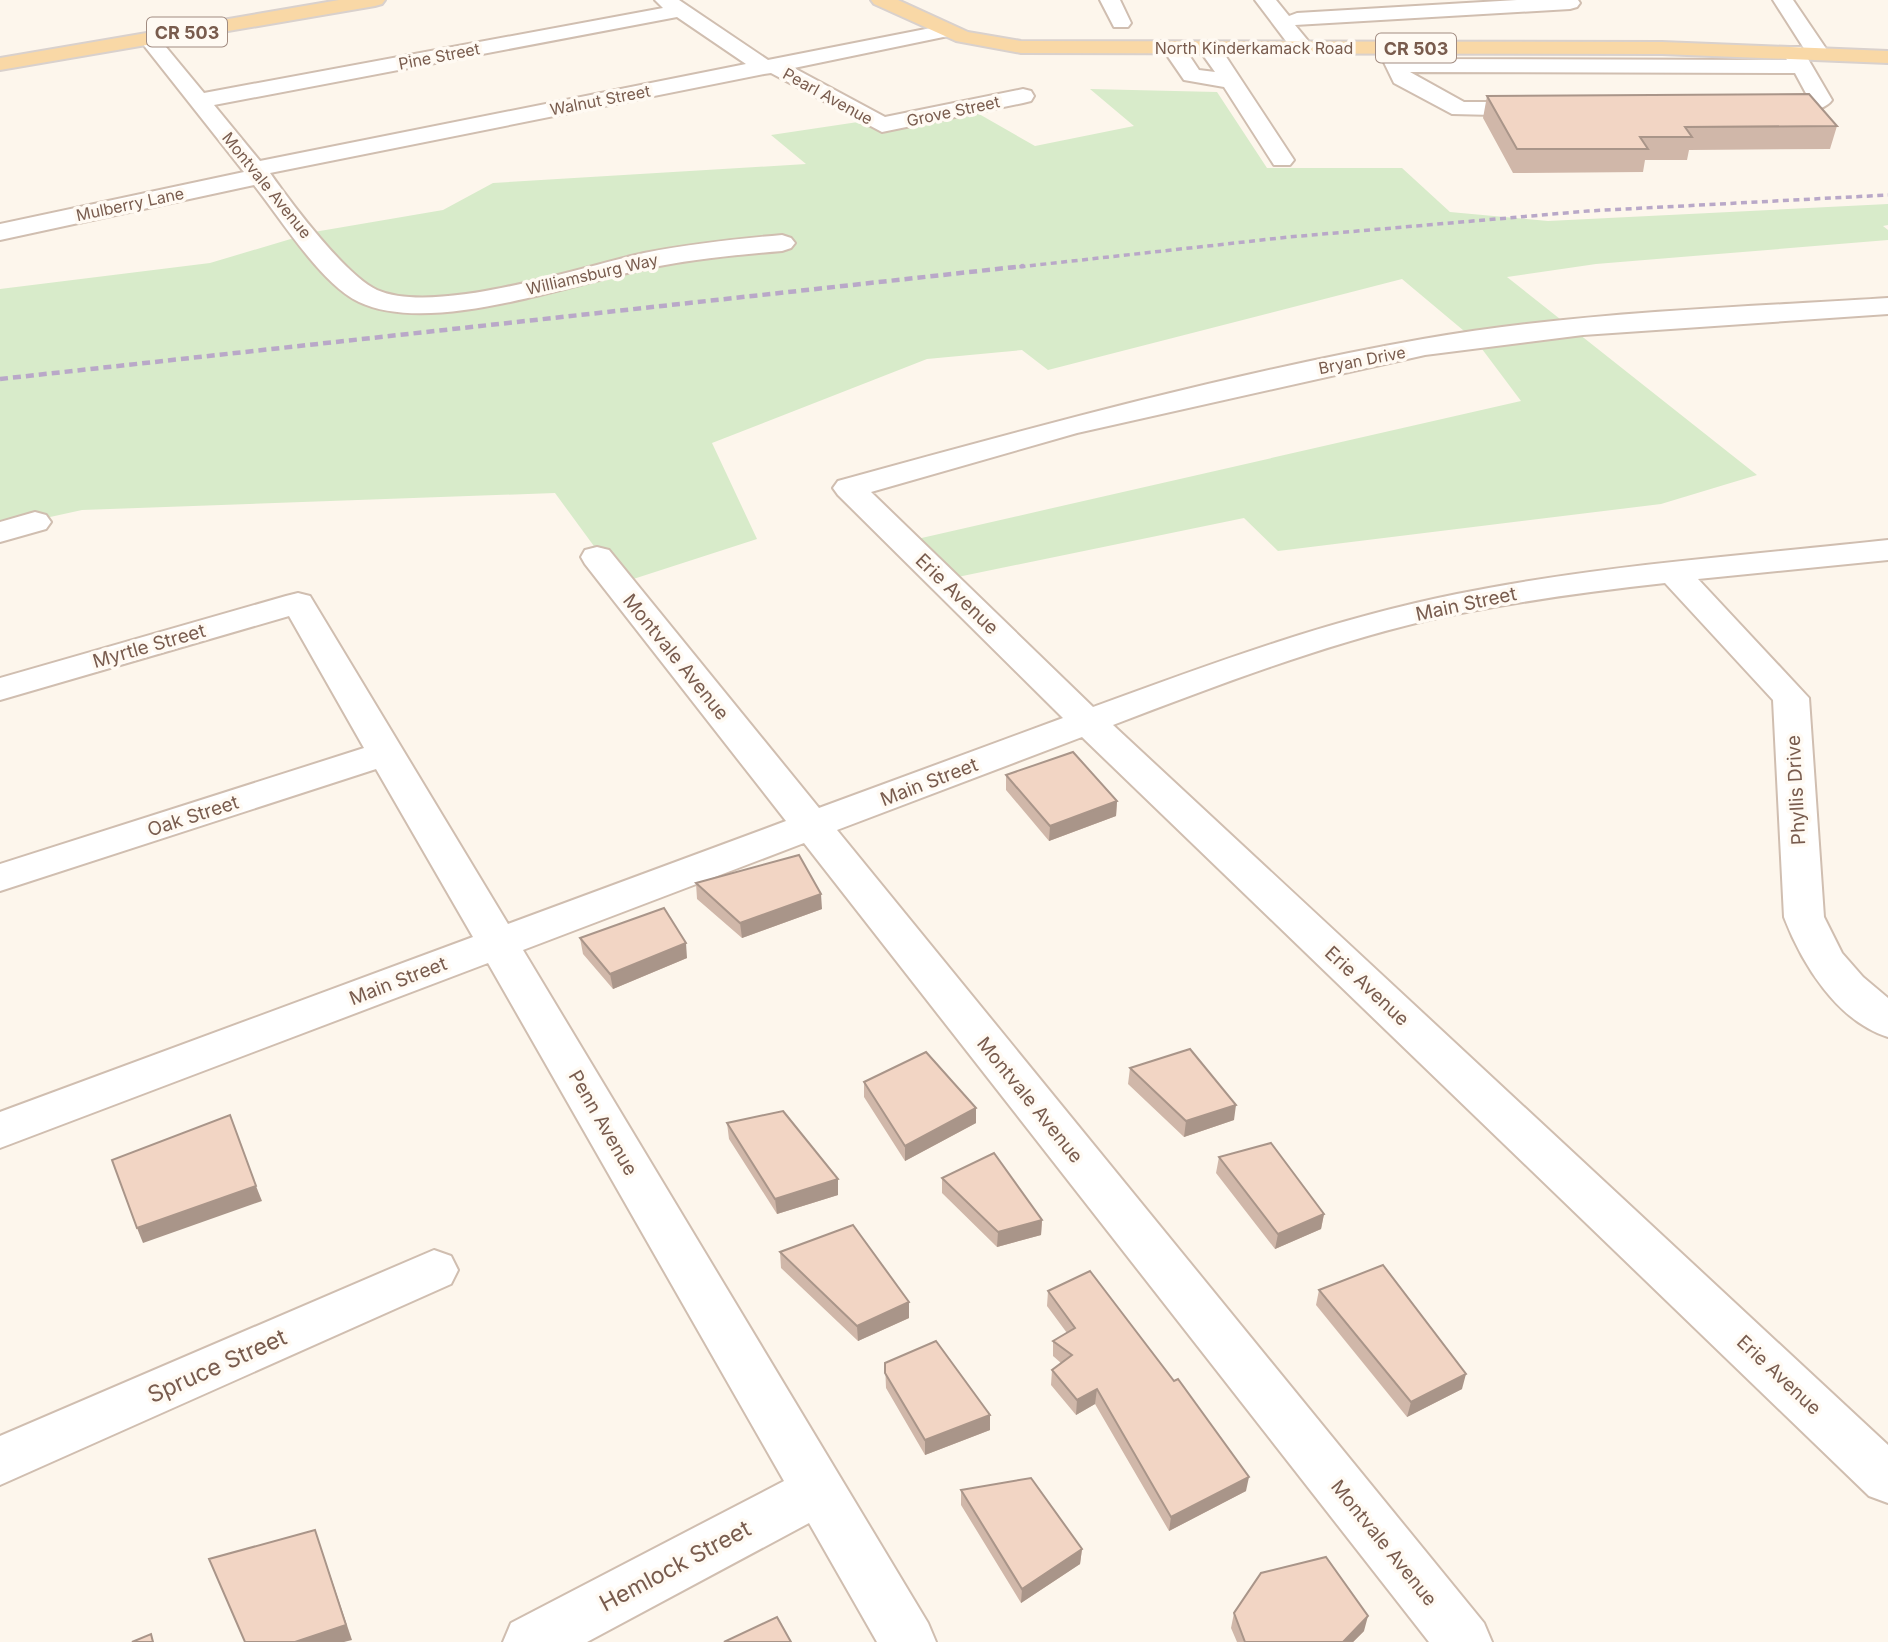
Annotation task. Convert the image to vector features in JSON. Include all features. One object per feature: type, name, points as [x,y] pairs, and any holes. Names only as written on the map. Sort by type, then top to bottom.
[{"type":"main road","name":"CR 503","points":[[0,64],[375,0]]},
{"type":"main road","name":"North Kinderkamack Road","points":[[881,0],[946,31],[983,42],[1021,47],[1312,48],[1392,56],[1662,48],[1804,57],[1888,57]]},
{"type":"street","points":[[1110,0],[1121,23]]},
{"type":"street","points":[[1265,0],[1312,48]]},
{"type":"street","points":[[1282,0],[1297,19],[1312,48]]},
{"type":"street","points":[[1297,19],[1403,6],[1570,4],[1567,0]]},
{"type":"street","points":[[1701,65],[1731,99],[1785,107],[1800,107],[1821,100],[1783,0]]},
{"type":"street","name":"Pearl Avenue","points":[[672,5],[770,67],[882,125]]},
{"type":"street","name":"Pine Street","points":[[199,101],[672,5]]},
{"type":"street","name":"Walnut Street","points":[[257,173],[946,31]]},
{"type":"street","name":"Montvale Avenue","points":[[149,39],[348,285],[370,297],[403,304]]},
{"type":"street","points":[[1173,48],[1192,75],[1232,82]]},
{"type":"street","points":[[1209,48],[1282,160]]},
{"type":"street","points":[[1392,56],[1445,65],[1753,66],[1804,57]]},
{"type":"street","points":[[1392,56],[1402,78],[1460,109],[1525,109],[1561,98],[1546,64]]},
{"type":"street","points":[[1497,64],[1525,109]]},
{"type":"street","points":[[1445,65],[1470,109]]},
{"type":"street","points":[[1599,65],[1614,86]]},
{"type":"street","points":[[1647,65],[1664,86]]},
{"type":"street","points":[[1753,66],[1785,107]]},
{"type":"street","name":"Grove Street","points":[[882,125],[1023,96]]},
{"type":"street","name":"Mulberry Lane","points":[[0,232],[257,173]]},
{"type":"street","name":"Williamsburg Way","points":[[403,304],[464,303],[655,259],[715,249],[782,243]]},
{"type":"street","name":"Bryan Drive","points":[[849,488],[1082,423],[1425,347],[1583,327],[1888,306]]},
{"type":"street","name":"Erie Avenue","points":[[849,488],[1088,722],[1888,1479]]},
{"type":"street","points":[[0,532],[35,522]]},
{"type":"street","name":"Main Street","points":[[0,1130],[1242,664],[1379,622],[1488,597],[1601,579],[1888,550]]},
{"type":"street","name":"Montvale Avenue","points":[[597,557],[1464,1642]]},
{"type":"street","name":"Phyllis Drive","points":[[1674,573],[1791,698],[1804,917],[1813,943],[1830,970],[1855,996],[1888,1021]]},
{"type":"street","name":"Myrtle Street","points":[[0,689],[298,603]]},
{"type":"street","name":"Penn Avenue","points":[[298,603],[908,1642]]},
{"type":"street","name":"Oak Street","points":[[0,878],[386,753]]},
{"type":"street","name":"Spruce Street","points":[[0,1461],[434,1270]]},
{"type":"street","name":"Hemlock Street","points":[[531,1642],[819,1490]]},
{"type":"green space","points":[[1090,89],[1217,92],[1267,168],[1402,168],[1450,212],[1548,221],[1888,204],[1888,225],[1883,226],[1888,230],[1888,240],[1596,264],[1507,277],[1757,475],[1661,504],[1278,551],[1244,518],[948,579],[904,542],[1521,401],[1476,341],[1402,279],[1048,370],[1022,350],[927,359],[712,443],[757,539],[621,583],[555,493],[82,510],[0,528],[0,289],[210,263],[314,232],[443,210],[493,183],[806,164],[771,135],[965,106],[1035,146],[1134,126]]},
{"type":"building","points":[[1809,94],[1837,126],[1685,127],[1692,137],[1640,137],[1648,149],[1517,149],[1487,96]]},
{"type":"building","points":[[1073,752],[1117,801],[1050,826],[1006,775]]},
{"type":"building","points":[[799,855],[821,894],[740,923],[696,883]]},
{"type":"building","points":[[664,908],[686,943],[610,974],[580,938]]},
{"type":"building","points":[[1190,1049],[1236,1105],[1186,1121],[1130,1068]]},
{"type":"building","points":[[926,1052],[976,1108],[905,1146],[864,1082]]},
{"type":"building","points":[[783,1111],[838,1179],[775,1199],[727,1123]]},
{"type":"building","points":[[230,1115],[256,1186],[137,1228],[112,1160]]},
{"type":"building","points":[[1271,1143],[1324,1214],[1278,1234],[1219,1157]]},
{"type":"building","points":[[994,1153],[1042,1220],[998,1232],[942,1178]]},
{"type":"building","points":[[853,1225],[909,1302],[857,1326],[780,1252]]},
{"type":"building","points":[[1383,1265],[1466,1374],[1411,1402],[1319,1290]]},
{"type":"building","points":[[1090,1271],[1174,1381],[1178,1379],[1249,1477],[1171,1517],[1097,1389],[1077,1400],[1052,1370],[1072,1355],[1053,1341],[1075,1328],[1048,1291]]},
{"type":"building","points":[[936,1341],[990,1415],[925,1440],[885,1373],[885,1363]]},
{"type":"building","points":[[1031,1478],[1082,1549],[1022,1589],[961,1490]]},
{"type":"building","points":[[315,1530],[346,1625],[295,1642],[245,1642],[209,1559]]},
{"type":"building","points":[[1326,1557],[1368,1616],[1343,1642],[1245,1642],[1234,1613],[1261,1573]]},
{"type":"building","points":[[777,1617],[791,1642],[724,1642]]},
{"type":"building","points":[[151,1634],[153,1642],[132,1642]]},
{"type":"railway","points":[[1009,268],[1289,237],[1588,211],[1888,195]]},
{"type":"railway","points":[[0,379],[1024,266]]}]
